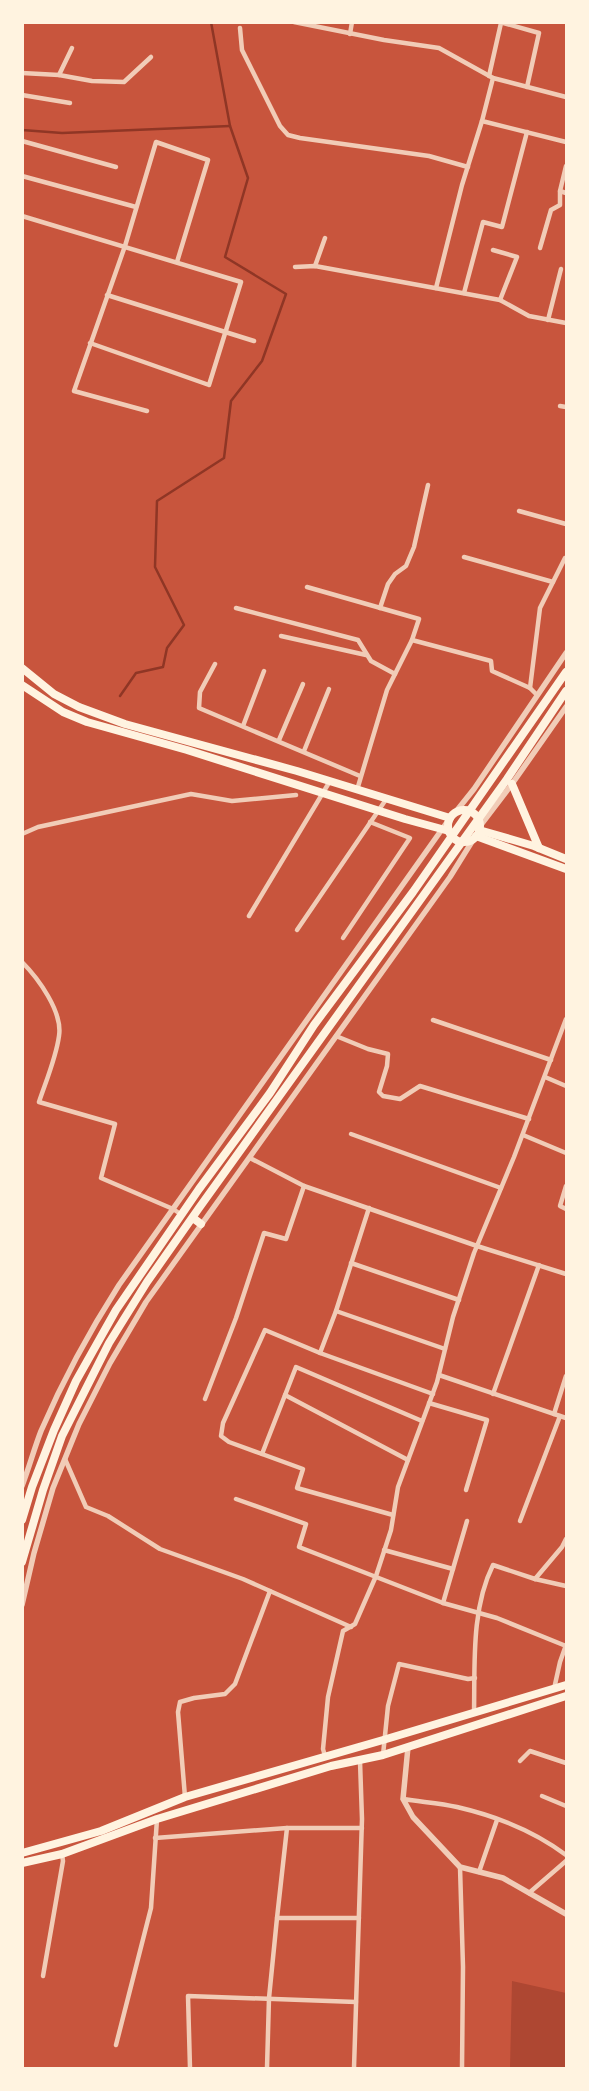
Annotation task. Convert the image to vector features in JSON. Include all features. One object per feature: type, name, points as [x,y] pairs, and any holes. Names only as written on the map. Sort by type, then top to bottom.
[{"type":"main road","points":[[22,668],[54,694],[79,707],[125,724],[452,816]]},
{"type":"main road","points":[[22,1520],[32,1487],[54,1430],[76,1381],[116,1310],[200,1189],[270,1093],[314,1025],[413,892],[566,672]]},
{"type":"main road","points":[[22,685],[63,712],[87,722],[187,750],[446,830],[459,841],[477,833],[539,848],[566,859]]},
{"type":"main road","points":[[22,1562],[46,1481],[62,1436],[114,1335],[207,1197],[507,779],[566,691]]},
{"type":"main road","points":[[512,784],[539,848]]},
{"type":"main road","points":[[446,830],[452,816],[462,811],[471,812],[477,818],[477,833]]},
{"type":"main road","points":[[477,833],[566,870]]},
{"type":"main road","points":[[193,1218],[201,1224]]},
{"type":"main road","points":[[22,1853],[101,1831],[184,1797],[566,1685]]},
{"type":"main road","points":[[22,1863],[62,1854],[156,1819],[331,1766],[383,1755],[566,1696]]},
{"type":"street","points":[[350,34],[352,22]]},
{"type":"street","points":[[297,23],[350,34],[440,48],[491,77],[566,97]]},
{"type":"street","points":[[436,288],[482,121],[501,23],[539,33],[527,87]]},
{"type":"street","points":[[240,28],[242,50],[280,126],[288,135],[429,156],[468,167]]},
{"type":"street","points":[[59,75],[72,48]]},
{"type":"street","points":[[22,73],[59,75],[92,81],[124,82],[151,57]]},
{"type":"street","points":[[22,96],[70,103]]},
{"type":"street","points":[[482,121],[566,142]]},
{"type":"street","points":[[464,293],[483,222],[502,227],[527,132]]},
{"type":"street","points":[[22,141],[116,167]]},
{"type":"street","points":[[147,411],[74,391],[125,246],[156,142],[208,160],[177,262]]},
{"type":"street","points":[[540,248],[551,210],[560,205],[560,191],[566,166]]},
{"type":"street","points":[[22,176],[136,208]]},
{"type":"street","points":[[560,191],[566,193]]},
{"type":"street","points":[[22,216],[241,282],[209,385],[90,343]]},
{"type":"street","points":[[314,266],[325,238]]},
{"type":"street","points":[[493,250],[517,257],[500,300]]},
{"type":"street","points":[[295,267],[314,266],[500,300],[529,316],[566,323]]},
{"type":"street","points":[[548,320],[561,269]]},
{"type":"street","points":[[107,295],[254,341]]},
{"type":"street","points":[[560,406],[566,408]]},
{"type":"street","points":[[380,608],[388,584],[395,574],[406,566],[414,547],[428,485]]},
{"type":"street","points":[[519,511],[566,524]]},
{"type":"street","points":[[464,557],[553,582]]},
{"type":"street","points":[[530,688],[540,608],[565,558]]},
{"type":"street","points":[[307,587],[419,619],[412,640],[387,690],[357,790]]},
{"type":"street","points":[[236,608],[358,640],[371,661],[395,674]]},
{"type":"street","points":[[281,636],[366,655]]},
{"type":"street","points":[[412,640],[490,661],[492,671],[530,688],[537,695]]},
{"type":"street","points":[[452,816],[474,789],[566,653]]},
{"type":"street","points":[[215,664],[200,692],[199,708],[279,740],[360,776]]},
{"type":"street","points":[[243,726],[264,671]]},
{"type":"street","points":[[279,740],[303,684]]},
{"type":"street","points":[[304,751],[329,689]]},
{"type":"street","points":[[22,1605],[53,1488],[79,1424],[110,1363],[146,1302],[450,877],[477,833],[566,707]]},
{"type":"street","points":[[249,916],[330,781]]},
{"type":"street","points":[[22,834],[38,827],[191,794],[232,801],[296,796]]},
{"type":"street","points":[[297,930],[386,798]]},
{"type":"street","points":[[343,938],[410,838],[370,822]]},
{"type":"street","points":[[22,1486],[40,1433],[94,1324],[173,1209],[446,830]]},
{"type":"street","points":[[22,962],[35,975],[54,1008],[60,1034],[39,1102],[114,1124],[101,1178],[173,1209],[182,1215]]},
{"type":"street","points":[[325,1756],[323,1749],[328,1697],[344,1631],[355,1624],[376,1576],[393,1515],[398,1486],[433,1394],[459,1300],[477,1246],[523,1135],[566,1019]]},
{"type":"street","points":[[433,1020],[552,1060]]},
{"type":"street","points":[[336,1036],[368,1049],[388,1054],[380,1092],[383,1096],[400,1099],[420,1086],[529,1119]]},
{"type":"street","points":[[545,1077],[566,1086]]},
{"type":"street","points":[[351,1134],[501,1188]]},
{"type":"street","points":[[523,1135],[566,1153]]},
{"type":"street","points":[[250,1158],[304,1186],[477,1246],[566,1274]]},
{"type":"street","points":[[205,1398],[236,1318],[264,1233],[286,1239],[304,1186]]},
{"type":"street","points":[[566,1186],[560,1206],[566,1209]]},
{"type":"street","points":[[320,1353],[336,1311],[369,1208]]},
{"type":"street","points":[[352,1263],[459,1300]]},
{"type":"street","points":[[494,1394],[539,1265]]},
{"type":"street","points":[[336,1311],[445,1349]]},
{"type":"street","points":[[393,1515],[297,1488],[303,1469],[229,1442],[221,1436],[223,1423],[266,1330],[320,1353],[433,1394]]},
{"type":"street","points":[[262,1454],[296,1367],[422,1421]]},
{"type":"street","points":[[439,1375],[566,1418]]},
{"type":"street","points":[[554,1414],[566,1376]]},
{"type":"street","points":[[285,1394],[408,1460]]},
{"type":"street","points":[[429,1403],[487,1420],[466,1490]]},
{"type":"street","points":[[520,1521],[560,1416]]},
{"type":"street","points":[[65,1459],[86,1508],[108,1516],[160,1549],[243,1579],[350,1627]]},
{"type":"street","points":[[236,1499],[306,1524],[299,1547],[443,1603],[497,1618],[566,1645],[554,1689]]},
{"type":"street","points":[[443,1603],[467,1521]]},
{"type":"street","points":[[535,1579],[562,1547],[566,1539]]},
{"type":"street","points":[[384,1550],[453,1569]]},
{"type":"street","points":[[474,1713],[478,1613],[488,1574],[493,1565],[535,1579],[566,1586]]},
{"type":"street","points":[[184,1797],[178,1712],[180,1702],[225,1694],[235,1684],[270,1591]]},
{"type":"street","points":[[383,1755],[383,1740],[388,1706],[398,1664],[468,1679],[475,1678]]},
{"type":"street","points":[[408,1747],[403,1799],[413,1817],[460,1867],[503,1878],[566,1914]]},
{"type":"street","points":[[520,1761],[530,1751],[566,1763]]},
{"type":"street","points":[[354,2068],[362,1828],[360,1761]]},
{"type":"street","points":[[542,1796],[566,1806]]},
{"type":"street","points":[[403,1799],[456,1807],[520,1827],[552,1844],[566,1855]]},
{"type":"street","points":[[116,2045],[151,1908],[156,1819]]},
{"type":"street","points":[[479,1872],[497,1820]]},
{"type":"street","points":[[155,1838],[286,1828],[362,1828]]},
{"type":"street","points":[[267,2068],[269,1998],[286,1828]]},
{"type":"street","points":[[43,1976],[63,1861],[62,1854]]},
{"type":"street","points":[[528,1893],[566,1861]]},
{"type":"street","points":[[460,1867],[463,1967],[462,2068]]},
{"type":"street","points":[[277,1918],[359,1918]]},
{"type":"street","points":[[190,2068],[188,1996],[356,2002]]},
{"type":"shaded area","points":[[512,1981],[566,1993],[566,2068],[510,2068]]},
{"type":"waterway","points":[[120,696],[136,673],[163,667],[167,648],[184,625],[155,567],[157,501],[224,458],[231,401],[262,361],[286,294],[225,257],[248,178],[230,126],[211,22]]},
{"type":"waterway","points":[[22,130],[62,133],[230,126]]}]
